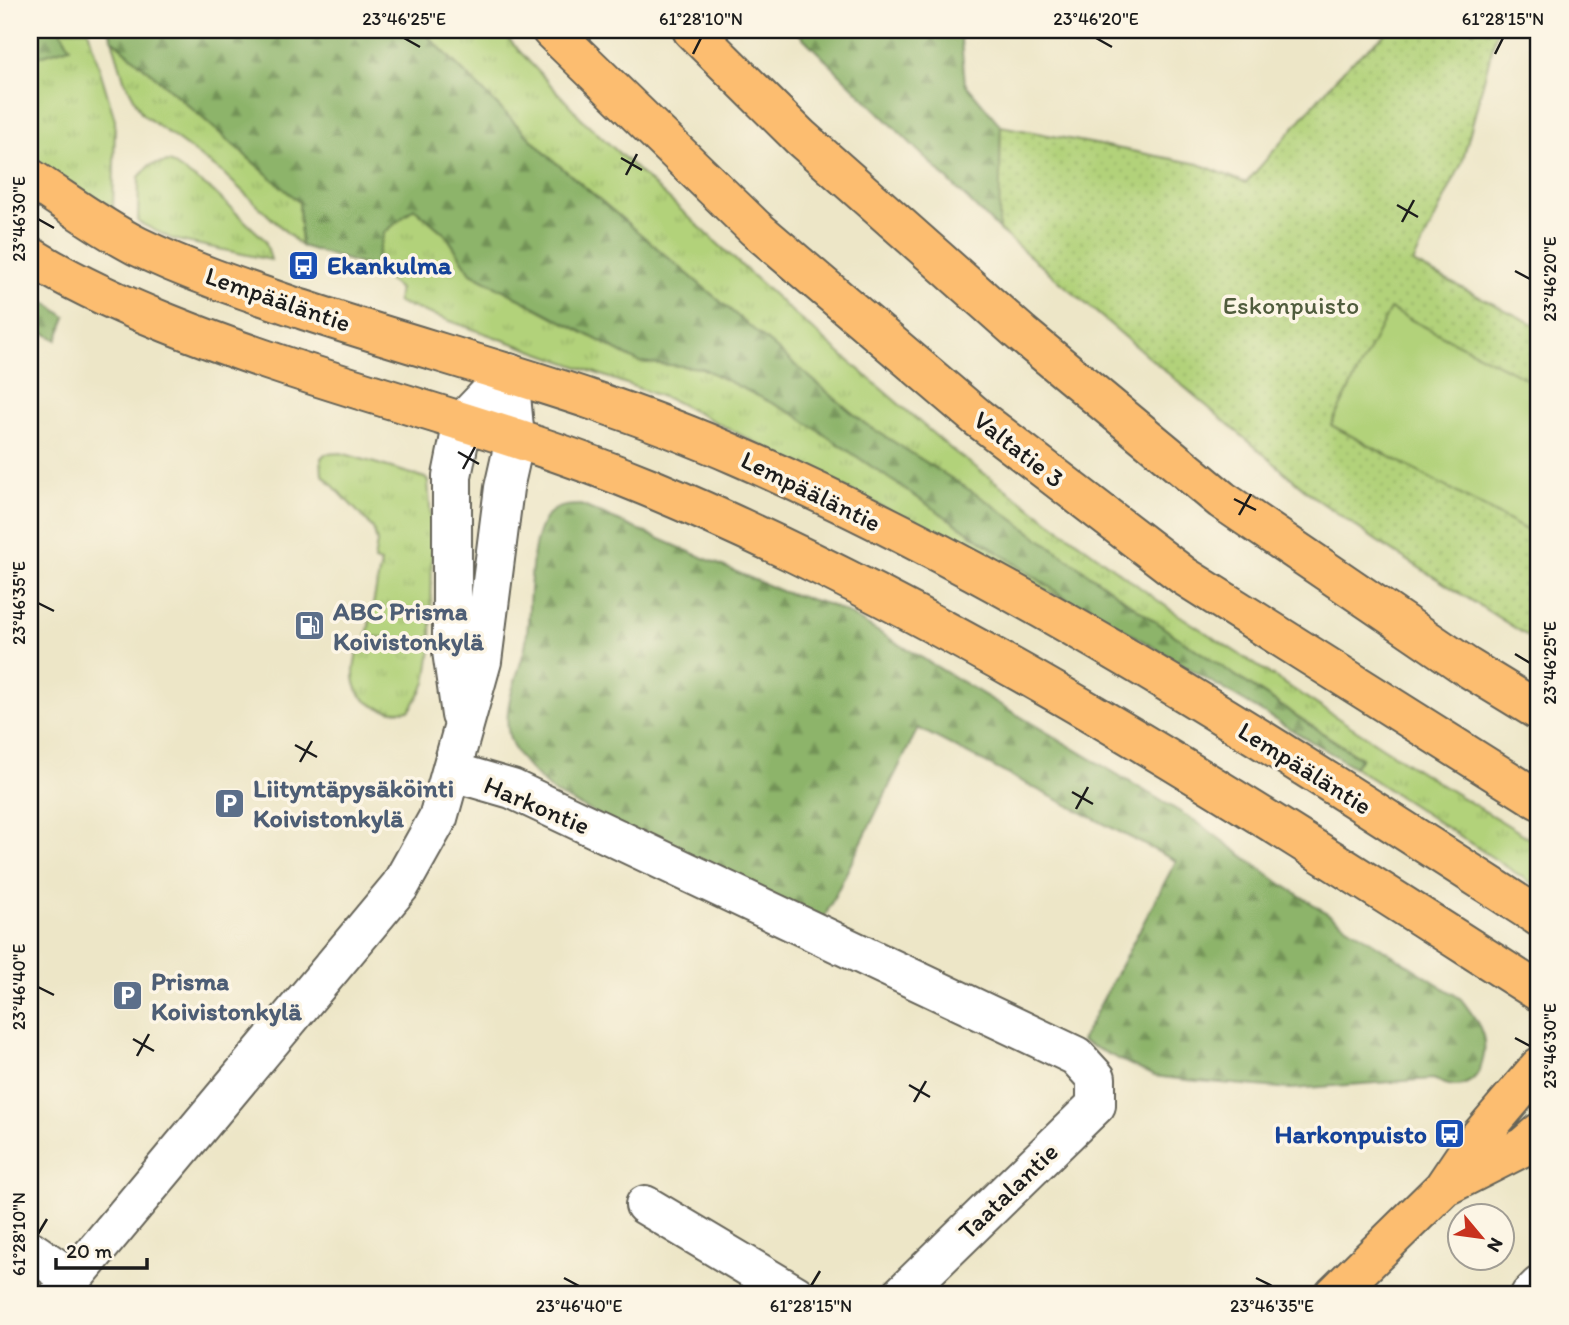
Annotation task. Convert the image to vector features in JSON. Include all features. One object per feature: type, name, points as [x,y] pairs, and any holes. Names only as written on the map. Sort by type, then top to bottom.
[{"type":"main road","name":"Valtatie 3","points":[[551,30],[755,228],[978,418],[1184,576],[1539,800]]},
{"type":"main road","points":[[692,30],[810,146],[1021,334],[1222,500],[1467,667],[1539,711]]},
{"type":"main road","name":"Lempääläntie","points":[[30,178],[136,246],[205,274],[352,326],[618,408],[739,456],[838,502],[951,560],[1136,664],[1335,786],[1539,918]]},
{"type":"main road","points":[[30,256],[125,306],[209,340],[463,421],[647,486],[788,549],[904,608],[1104,721],[1539,992]]},
{"type":"main road","points":[[1334,1295],[1443,1188],[1471,1149],[1539,1067]]},
{"type":"main road","points":[[1443,1188],[1523,1147],[1539,1133]]},
{"type":"street","points":[[463,729],[452,638],[452,476],[463,421],[509,373]]},
{"type":"street","points":[[453,772],[482,661],[504,488],[515,439],[509,373]]},
{"type":"street","name":"Harkontie","points":[[66,1287],[400,886],[438,818],[453,772],[512,789],[1076,1056],[1096,1078]]},
{"type":"street","name":"Taatalantie","points":[[901,1295],[1096,1105],[1096,1078]]},
{"type":"street","points":[[645,1205],[796,1295]]},
{"type":"street","points":[[30,1250],[66,1287]]},
{"type":"street","points":[[1530,1295],[1539,1286]]},
{"type":"green space","points":[[30,30],[60,30],[70,47],[30,59]]},
{"type":"green space","points":[[60,30],[88,30],[115,120],[113,211],[30,167],[30,59],[69,47]]},
{"type":"green space","points":[[109,30],[422,30],[548,156],[864,423],[990,503],[1171,633],[1361,759],[1354,767],[1081,604],[1079,607],[794,414],[702,368],[639,362],[471,273],[446,235],[414,208],[384,233],[374,268],[301,246],[299,202],[112,39]]},
{"type":"green space","points":[[422,30],[500,30],[584,121],[790,310],[952,450],[1171,610],[1435,781],[1539,844],[1539,888],[1354,767],[1361,758],[1171,633],[990,503],[864,423],[548,156]]},
{"type":"green space","points":[[795,30],[960,30],[965,83],[1001,126],[1000,165],[1539,643],[1377,541],[1314,497],[1283,471],[1255,439],[999,230]]},
{"type":"green space","name":"Eskonpuisto","points":[[1390,30],[1497,30],[1462,163],[1413,263],[1539,327],[1539,643],[1377,541],[1314,497],[999,230],[1001,126],[1199,164],[1246,183],[1345,68]]},
{"type":"green space","points":[[112,39],[299,202],[301,246],[223,173],[142,114],[124,79]]},
{"type":"green space","points":[[170,162],[213,191],[265,240],[271,260],[172,239],[138,222],[139,177],[150,165]]},
{"type":"green space","points":[[414,208],[446,235],[471,273],[639,362],[702,368],[794,414],[1079,607],[674,401],[397,302],[399,289],[374,268],[384,233]]},
{"type":"green space","points":[[30,291],[66,317],[57,340],[30,325]]},
{"type":"green space","points":[[1390,309],[1539,385],[1539,537],[1331,425]]},
{"type":"green space","points":[[341,453],[428,481],[432,533],[431,650],[426,683],[410,710],[390,710],[372,704],[364,699],[355,683],[354,669],[359,644],[384,648],[385,638],[367,636],[381,563],[374,561],[377,542],[373,528],[322,474],[321,458],[325,454]]},
{"type":"green space","points":[[581,505],[783,592],[845,612],[1197,822],[1277,881],[1461,999],[1477,1021],[1483,1036],[1484,1057],[1476,1076],[1457,1086],[1433,1079],[1291,1089],[1186,1080],[1154,1076],[1081,1041],[1176,861],[918,728],[821,924],[554,793],[516,752],[509,735],[508,713],[525,647],[533,561],[540,528],[554,510]]},
{"type":"place","name":"Ekankulma","points":[[304,265]]},
{"type":"place","name":"ABC Prisma Koivistonkylä","points":[[310,626]]},
{"type":"place","name":"Liityntäpysäköinti Koivistonkylä","points":[[230,803]]},
{"type":"place","name":"Prisma Koivistonkylä","points":[[128,996]]},
{"type":"place","name":"Harkonpuisto","points":[[1450,1134]]}]
